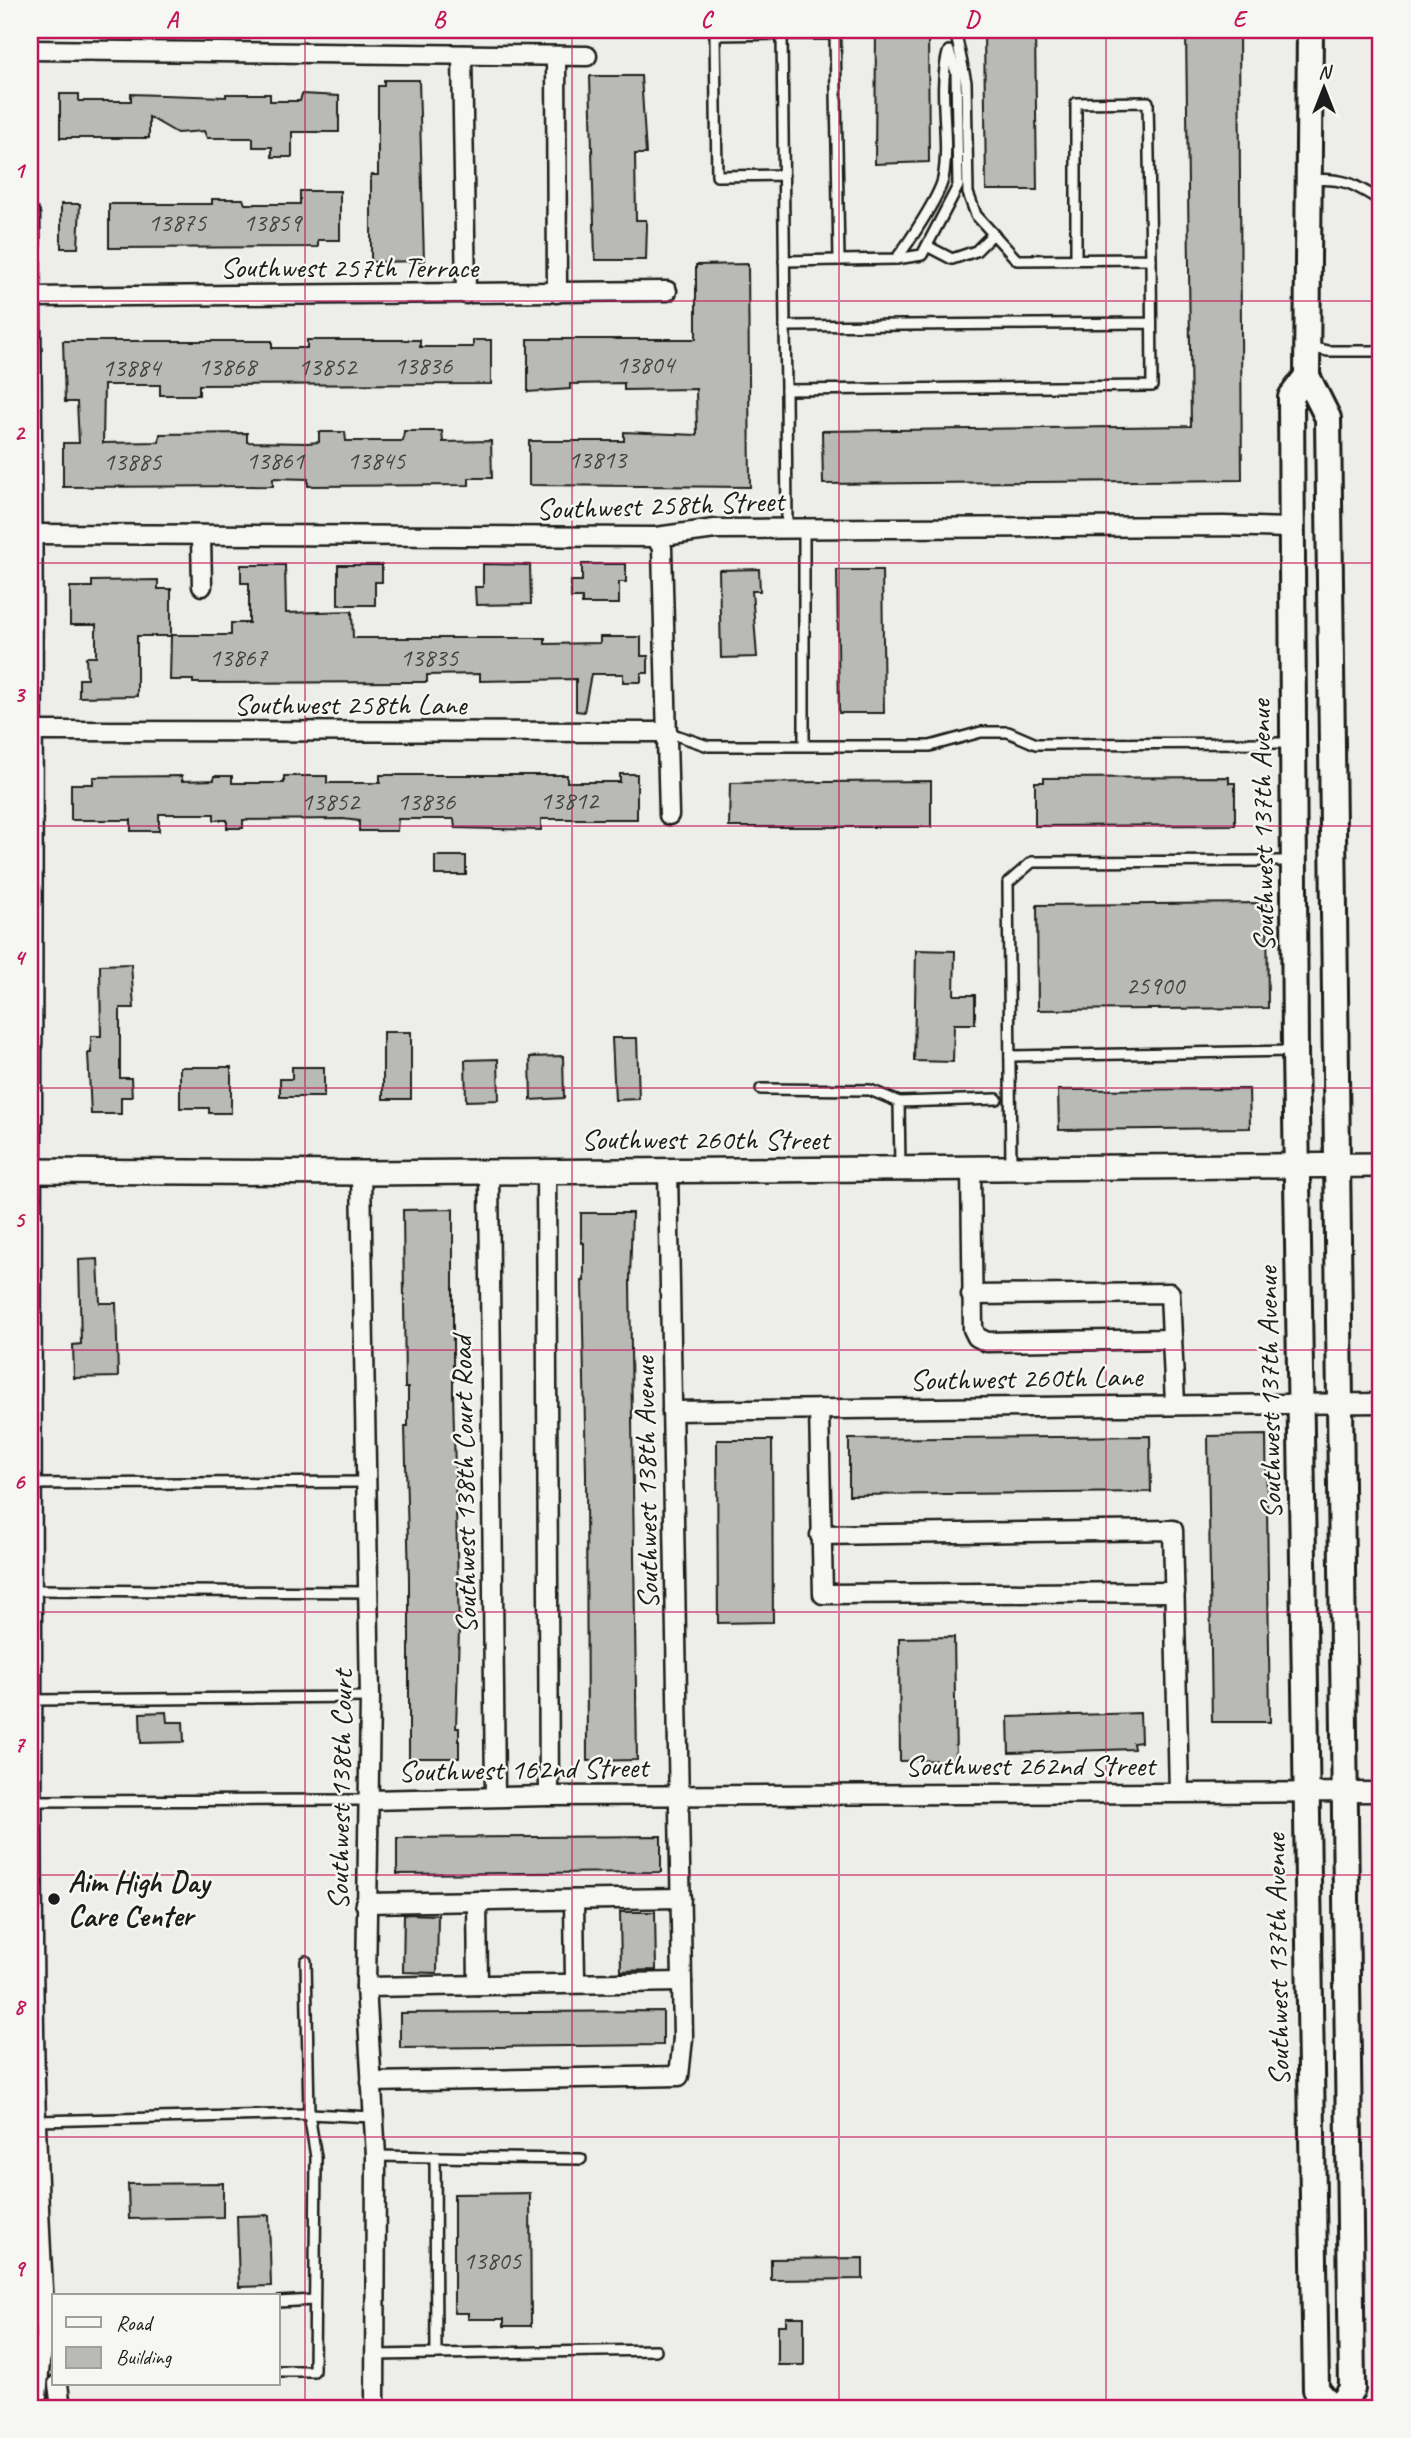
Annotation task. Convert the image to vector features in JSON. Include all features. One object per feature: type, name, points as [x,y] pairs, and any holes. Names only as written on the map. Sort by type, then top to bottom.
[{"type":"main road","name":"Southwest 137th Avenue","points":[[1310,30],[1307,376],[1328,418],[1335,1166],[1346,1791],[1352,2389],[1339,2408]]},
{"type":"main road","name":"Southwest 137th Avenue","points":[[1307,376],[1291,397],[1295,1051],[1316,2389],[1332,2408]]},
{"type":"street","points":[[30,50],[587,56]]},
{"type":"street","points":[[461,55],[466,294]]},
{"type":"street","points":[[556,56],[557,293]]},
{"type":"street","points":[[30,215],[33,2058],[38,2121],[36,2286],[46,2337],[52,2351]]},
{"type":"street","name":"Southwest 257th Terrace","points":[[30,289],[466,294],[667,291]]},
{"type":"street","name":"Southwest 258th Street","points":[[32,534],[201,537],[656,537],[715,529],[1210,526],[1290,528]]},
{"type":"street","points":[[201,537],[202,586]]},
{"type":"street","points":[[656,537],[662,548],[669,815]]},
{"type":"street","name":"Southwest 258th Lane","points":[[32,731],[667,732]]},
{"type":"street","name":"Southwest 260th Street","points":[[30,1171],[361,1173],[1381,1165]]},
{"type":"street","points":[[971,1169],[972,1329],[977,1337],[987,1342],[1172,1339]]},
{"type":"street","name":"Southwest 138th Avenue","points":[[371,2082],[678,2076],[683,2038],[668,1171]]},
{"type":"street","name":"Southwest 138th Court Road","points":[[489,1172],[495,1797]]},
{"type":"street","points":[[546,1172],[549,1796]]},
{"type":"street","name":"Southwest 138th Court","points":[[361,1173],[370,1697],[365,1903],[366,1986],[376,2156],[375,2408]]},
{"type":"street","points":[[971,1295],[1170,1293],[1175,1404]]},
{"type":"street","name":"Southwest 260th Lane","points":[[672,1410],[1381,1403]]},
{"type":"street","points":[[819,1409],[823,1594],[1175,1592]]},
{"type":"street","points":[[820,1535],[1173,1530],[1178,1792]]},
{"type":"street","name":"Southwest 262nd Street","points":[[680,1795],[1381,1792]]},
{"type":"street","name":"Southwest 162nd Street","points":[[368,1800],[680,1795]]},
{"type":"street","points":[[365,1903],[681,1898]]},
{"type":"street","points":[[574,1900],[575,1983]]},
{"type":"street","points":[[477,1901],[478,1985]]},
{"type":"street","points":[[366,1986],[682,1982]]},
{"type":"street","points":[[37,2408],[40,2362],[46,2337]]},
{"type":"street","points":[[58,2386],[61,2408]]},
{"type":"lane","points":[[782,34],[786,390],[804,745]]},
{"type":"lane","points":[[784,175],[717,176],[715,35],[835,34],[839,260]]},
{"type":"lane","points":[[896,259],[908,244],[943,180],[943,72],[955,34]]},
{"type":"lane","points":[[955,34],[966,82],[968,193],[976,215],[1017,260],[1151,259]]},
{"type":"lane","points":[[784,261],[896,259],[922,255],[958,186],[956,72],[949,51]]},
{"type":"lane","points":[[786,390],[1152,386],[1148,102],[1076,103],[1076,260]]},
{"type":"lane","points":[[1308,180],[1342,180],[1381,201]]},
{"type":"lane","points":[[927,246],[952,259],[976,251],[993,234]]},
{"type":"lane","points":[[785,326],[1151,323]]},
{"type":"lane","points":[[1307,346],[1328,351],[1381,351]]},
{"type":"lane","points":[[667,732],[708,746],[930,746],[981,732],[1008,732],[1036,744],[1293,743]]},
{"type":"lane","points":[[1011,1168],[1008,883],[1032,862],[1294,861]]},
{"type":"lane","points":[[1010,1056],[1295,1051]]},
{"type":"lane","points":[[761,1089],[870,1090],[899,1102],[997,1099]]},
{"type":"lane","points":[[899,1102],[900,1169]]},
{"type":"lane","points":[[32,1484],[367,1482]]},
{"type":"lane","points":[[32,1590],[369,1592]]},
{"type":"lane","points":[[33,1700],[370,1697]]},
{"type":"lane","points":[[33,1801],[368,1800]]},
{"type":"lane","points":[[280,2371],[314,2371],[316,2157],[309,2114],[306,1961]]},
{"type":"lane","points":[[38,2121],[309,2114],[373,2117]]},
{"type":"lane","points":[[376,2156],[581,2159]]},
{"type":"lane","points":[[435,2157],[436,2354]]},
{"type":"lane","points":[[280,2302],[314,2300]]},
{"type":"lane","points":[[375,2355],[656,2350]]},
{"type":"building","points":[[876,30],[928,30],[929,162],[875,164]]},
{"type":"building","points":[[984,30],[1035,30],[1037,190],[986,190]]},
{"type":"building","points":[[1186,30],[1239,30],[1242,480],[823,484],[822,431],[1191,426]]},
{"type":"building","points":[[590,76],[641,76],[646,154],[635,154],[636,220],[646,220],[647,224],[646,260],[595,260]]},
{"type":"building","points":[[384,80],[419,80],[424,261],[371,262],[371,175],[378,175],[378,86],[384,86]]},
{"type":"building","points":[[60,94],[79,94],[79,101],[131,101],[131,94],[226,97],[226,94],[270,94],[270,101],[300,101],[302,94],[339,96],[339,132],[292,132],[292,157],[272,157],[272,147],[253,147],[253,138],[207,138],[204,131],[177,133],[149,117],[149,138],[60,138]]},
{"type":"building","points":[[300,191],[340,191],[340,240],[318,240],[318,247],[109,248],[109,204],[212,204],[212,199],[243,199],[245,204],[300,204]]},
{"type":"building","points":[[61,204],[80,204],[78,248],[61,248]]},
{"type":"building","points":[[748,264],[750,487],[529,485],[529,441],[624,441],[624,432],[697,435],[696,389],[624,390],[624,383],[570,384],[570,389],[528,392],[528,339],[696,339],[696,265]]},
{"type":"building","points":[[307,340],[420,340],[420,347],[473,347],[473,340],[491,340],[491,384],[199,385],[199,395],[160,395],[160,385],[104,385],[103,443],[159,442],[160,434],[247,433],[247,442],[307,443],[319,442],[319,432],[345,432],[346,441],[403,441],[404,431],[442,431],[443,442],[491,441],[492,478],[469,478],[469,485],[308,486],[308,479],[273,478],[273,486],[63,487],[63,443],[79,443],[77,402],[65,402],[63,341],[272,341],[272,348],[307,348]]},
{"type":"building","points":[[483,564],[530,565],[531,604],[476,605],[475,587],[483,587]]},
{"type":"building","points":[[582,564],[626,564],[626,582],[619,582],[619,604],[582,604],[582,598],[571,598],[571,581],[582,581]]},
{"type":"building","points":[[241,565],[285,565],[286,613],[352,611],[353,638],[545,638],[545,644],[600,643],[600,637],[641,637],[641,656],[648,656],[648,673],[641,673],[641,682],[623,682],[623,674],[591,674],[584,712],[576,711],[576,679],[480,681],[480,674],[427,675],[427,682],[193,683],[193,680],[170,680],[171,636],[137,636],[137,696],[79,697],[79,679],[87,679],[86,657],[96,657],[96,625],[70,625],[70,587],[92,587],[92,581],[158,580],[158,589],[171,589],[171,635],[231,635],[231,623],[249,623],[249,583],[241,583]]},
{"type":"building","points":[[338,565],[382,565],[382,582],[375,582],[375,605],[338,605]]},
{"type":"building","points":[[759,569],[760,591],[752,591],[757,657],[721,658],[719,570]]},
{"type":"building","points":[[837,570],[882,570],[884,713],[839,713]]},
{"type":"building","points":[[620,774],[637,774],[637,819],[541,819],[541,830],[455,828],[454,819],[398,819],[397,831],[359,831],[359,821],[343,819],[243,820],[243,828],[227,828],[227,820],[214,820],[214,814],[159,814],[159,831],[131,831],[131,820],[71,820],[71,784],[93,784],[93,777],[182,776],[182,781],[214,780],[214,776],[232,776],[232,783],[284,783],[284,776],[327,776],[327,783],[380,783],[380,775],[567,775],[567,782],[620,782]]},
{"type":"building","points":[[1229,777],[1229,783],[1235,783],[1235,825],[1035,826],[1035,782],[1044,782],[1044,778]]},
{"type":"building","points":[[931,781],[931,827],[729,827],[730,783]]},
{"type":"building","points":[[435,856],[466,856],[466,875],[435,875]]},
{"type":"building","points":[[1267,903],[1268,1008],[1038,1010],[1037,905]]},
{"type":"building","points":[[916,950],[955,951],[954,995],[975,995],[975,1024],[954,1024],[953,1062],[914,1061]]},
{"type":"building","points":[[131,964],[134,1008],[120,1008],[120,1078],[131,1078],[132,1097],[121,1097],[121,1114],[91,1114],[88,1053],[91,1053],[91,1036],[101,1036],[100,965]]},
{"type":"building","points":[[383,1032],[411,1032],[411,1099],[383,1099]]},
{"type":"building","points":[[612,1038],[637,1038],[639,1099],[615,1100]]},
{"type":"building","points":[[563,1056],[564,1098],[531,1100],[530,1057]]},
{"type":"building","points":[[498,1059],[499,1100],[466,1101],[465,1060]]},
{"type":"building","points":[[180,1067],[231,1067],[231,1113],[209,1113],[209,1108],[180,1108]]},
{"type":"building","points":[[292,1067],[324,1067],[324,1097],[280,1097],[280,1079],[292,1079]]},
{"type":"building","points":[[1249,1089],[1250,1128],[1059,1130],[1058,1090]]},
{"type":"building","points":[[453,1209],[453,1392],[459,1630],[456,1728],[459,1728],[459,1758],[409,1758],[409,1579],[405,1426],[408,1426],[408,1388],[405,1388],[403,1210]]},
{"type":"building","points":[[581,1213],[632,1213],[630,1281],[637,1760],[587,1761],[582,1281],[584,1243],[581,1243]]},
{"type":"building","points":[[98,1259],[100,1303],[116,1303],[118,1377],[74,1378],[73,1345],[81,1344],[79,1260]]},
{"type":"building","points":[[1266,1435],[1270,1722],[1212,1722],[1208,1436]]},
{"type":"building","points":[[1150,1436],[1151,1492],[849,1495],[849,1439]]},
{"type":"building","points":[[717,1440],[772,1440],[773,1622],[718,1623]]},
{"type":"building","points":[[954,1637],[956,1760],[900,1761],[899,1638]]},
{"type":"building","points":[[166,1712],[167,1722],[183,1722],[184,1742],[141,1743],[140,1713]]},
{"type":"building","points":[[1140,1713],[1141,1742],[1133,1743],[1134,1749],[1009,1753],[1008,1717]]},
{"type":"building","points":[[661,1836],[661,1872],[397,1874],[397,1838]]},
{"type":"building","points":[[620,1912],[655,1912],[656,1970],[621,1971]]},
{"type":"building","points":[[404,1914],[438,1915],[437,1973],[403,1972]]},
{"type":"building","points":[[663,2011],[663,2045],[400,2048],[400,2013]]},
{"type":"building","points":[[223,2183],[223,2217],[129,2219],[128,2184]]},
{"type":"building","points":[[530,2193],[531,2326],[504,2326],[504,2319],[468,2319],[468,2313],[454,2313],[454,2194]]},
{"type":"building","points":[[269,2215],[271,2286],[239,2287],[237,2216]]},
{"type":"building","points":[[863,2258],[863,2279],[771,2280],[771,2259]]},
{"type":"building","points":[[786,2317],[804,2317],[804,2365],[778,2365],[778,2325],[786,2325]]},
{"type":"place","name":"Aim High Day Care Center","points":[[54,1899]]}]
